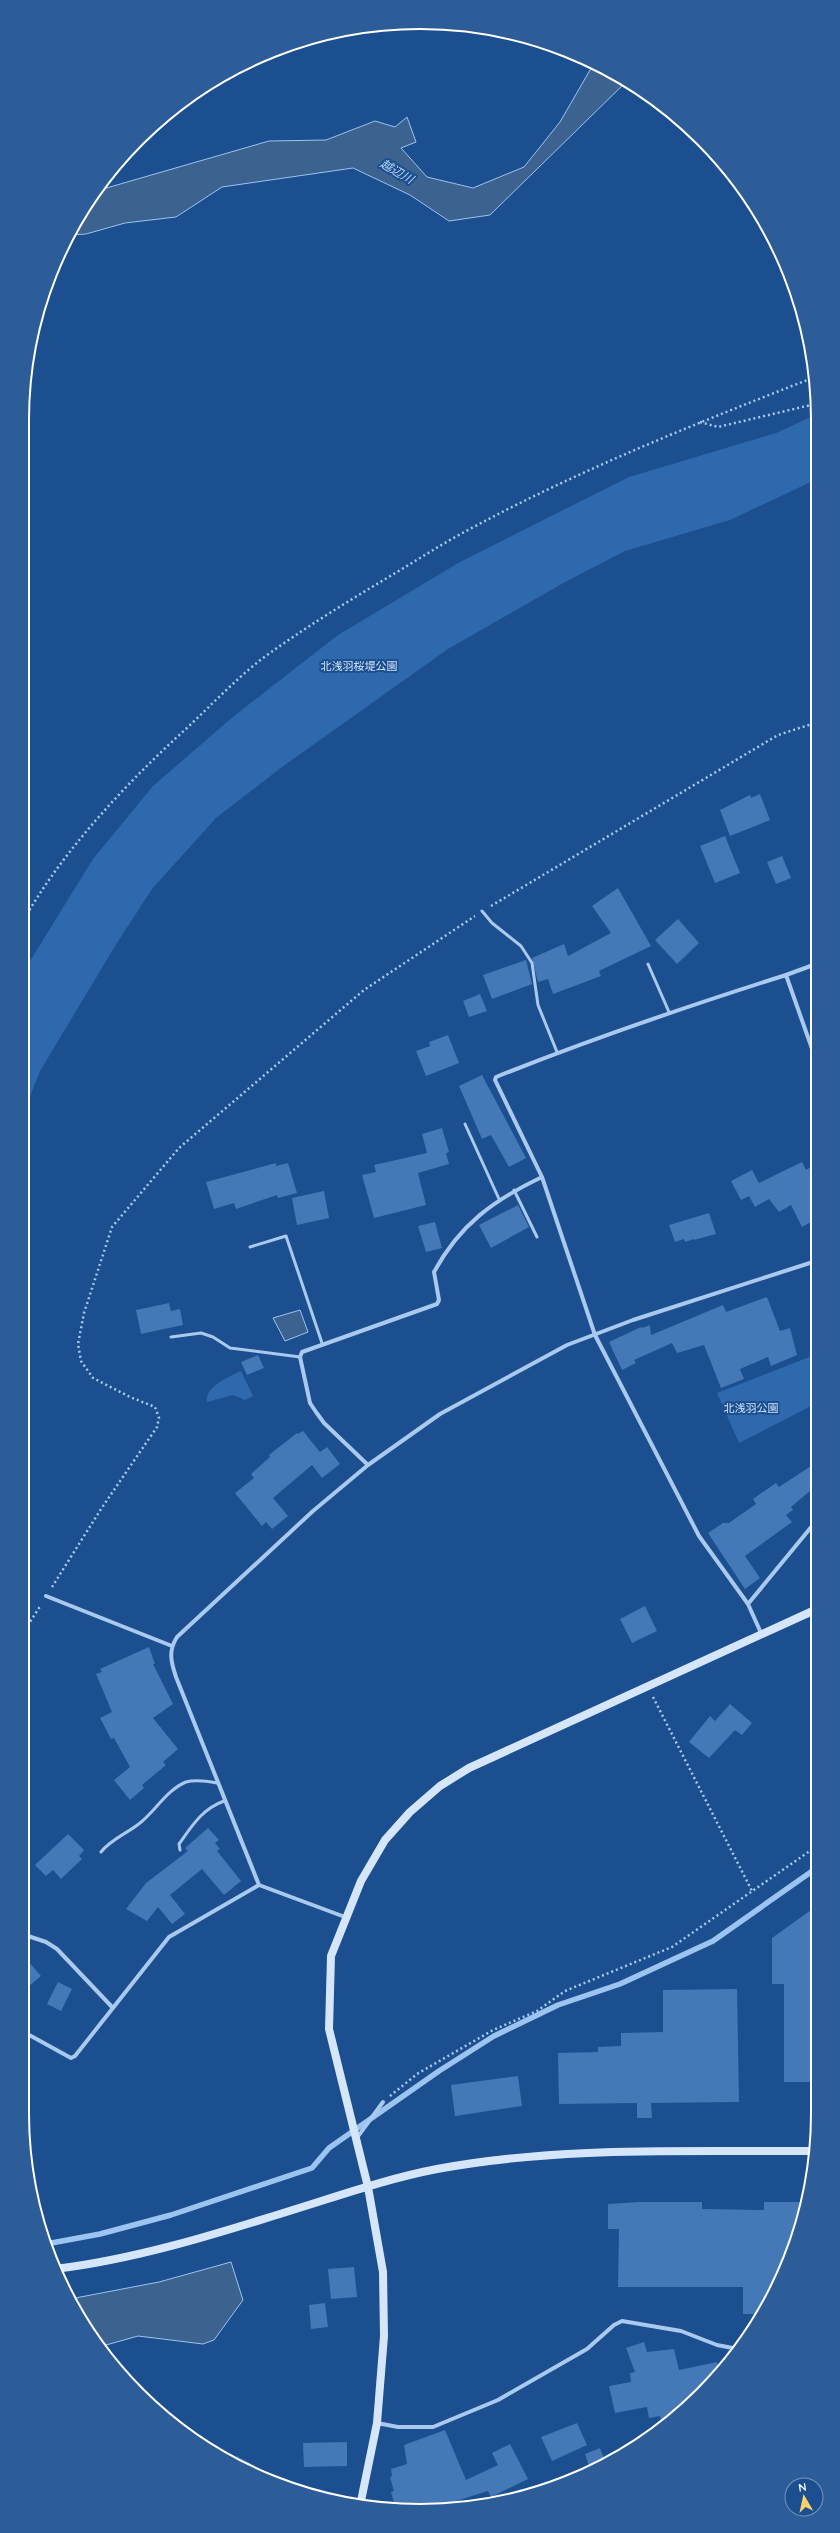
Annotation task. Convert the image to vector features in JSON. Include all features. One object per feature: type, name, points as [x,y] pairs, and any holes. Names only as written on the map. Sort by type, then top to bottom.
[{"type":"street","points":[[761,1633],[748,1604],[699,1536],[595,1336],[542,1177],[495,1080],[496,1077],[557,1052],[670,1012],[811,966]]},
{"type":"street","points":[[786,975],[811,1046]]},
{"type":"street","points":[[368,1465],[324,1423],[310,1403],[300,1357],[302,1352],[322,1343],[437,1304],[439,1300],[434,1272],[462,1232],[499,1199],[542,1177]]},
{"type":"street","points":[[346,1917],[259,1885],[224,1801],[176,1678],[170,1660],[172,1646],[191,1622],[313,1511],[368,1465],[446,1410],[567,1345],[595,1336],[634,1320],[811,1263]]},
{"type":"street","points":[[748,1604],[811,1527]]},
{"type":"street","points":[[46,1596],[172,1646]]},
{"type":"street","points":[[361,2499],[378,2423],[384,2336],[383,2272],[368,2187],[329,2029],[331,1956],[361,1881],[385,1840],[410,1812],[440,1786],[469,1768],[646,1685],[811,1612]]},
{"type":"street","points":[[29,2035],[71,2058],[169,1937],[259,1885]]},
{"type":"street","points":[[29,1936],[46,1942],[57,1949],[113,2008]]},
{"type":"street","points":[[355,2139],[382,2102]]},
{"type":"street","points":[[61,2269],[138,2254],[220,2233],[368,2187],[436,2169],[518,2156],[590,2152],[809,2151]]},
{"type":"street","points":[[378,2423],[398,2427],[433,2427],[498,2400],[588,2349],[614,2324],[622,2321],[681,2331],[716,2345],[732,2349]]},
{"type":"lane","points":[[482,911],[492,923],[521,946],[532,963],[538,1005],[557,1052]]},
{"type":"lane","points":[[648,964],[670,1012]]},
{"type":"lane","points":[[465,1124],[499,1199]]},
{"type":"lane","points":[[514,1190],[537,1237]]},
{"type":"lane","points":[[250,1247],[286,1236],[322,1343]]},
{"type":"lane","points":[[171,1337],[201,1333],[213,1337],[230,1348],[300,1357]]},
{"type":"lane","points":[[101,1852],[106,1846],[142,1822],[175,1789],[186,1782],[197,1780],[217,1783]]},
{"type":"lane","points":[[180,1850],[179,1844],[202,1813],[212,1806],[224,1801]]},
{"type":"path","points":[[29,911],[34,902],[106,808],[142,770],[261,660],[334,610],[467,531],[582,473],[700,422],[809,379]]},
{"type":"path","points":[[700,422],[718,427],[810,405]]},
{"type":"path","points":[[29,1623],[101,1509],[157,1427],[158,1418],[155,1407],[130,1397],[93,1378],[81,1361],[78,1344],[84,1313],[112,1227],[180,1148]]},
{"type":"path","points":[[646,1685],[752,1891]]},
{"type":"path","points":[[382,2102],[417,2074],[492,2030],[537,2011],[565,1991],[672,1947],[811,1851]]},
{"type":"green space","name":"北浅羽桜堤公園","points":[[811,417],[811,482],[730,520],[625,551],[567,581],[448,649],[282,767],[216,818],[152,889],[117,943],[40,1071],[29,1099],[29,963],[93,859],[153,786],[234,716],[338,635],[460,562],[629,477],[776,433]]},
{"type":"green space","name":"北浅羽公園","points":[[811,1356],[811,1406],[739,1443],[717,1393]]},
{"type":"green space","points":[[241,1371],[253,1396],[245,1400],[233,1395],[207,1402],[207,1397],[214,1387],[225,1379]]},
{"type":"green space","points":[[237,2456],[262,2470],[247,2464],[235,2458]]},
{"type":"water","name":"越辺川","points":[[593,69],[623,85],[490,215],[449,221],[410,195],[353,168],[222,187],[176,217],[125,223],[86,234],[75,235],[106,188],[269,141],[326,140],[375,121],[395,127],[407,117],[416,142],[401,148],[427,177],[473,188],[524,167],[560,122],[590,70]]},
{"type":"water","points":[[300,1310],[308,1332],[285,1341],[273,1318]]},
{"type":"water","points":[[231,2262],[243,2300],[214,2340],[203,2344],[138,2336],[106,2345],[76,2298],[159,2282]]},
{"type":"building","points":[[760,794],[770,820],[730,836],[720,810],[750,795],[751,798]]},
{"type":"building","points":[[725,836],[740,873],[715,883],[700,846]]},
{"type":"building","points":[[782,856],[791,878],[776,884],[767,862]]},
{"type":"building","points":[[618,888],[651,946],[599,971],[601,976],[553,994],[548,979],[538,982],[532,958],[564,944],[568,956],[611,933],[592,906]]},
{"type":"building","points":[[678,919],[699,943],[677,964],[655,940]]},
{"type":"building","points":[[526,960],[532,984],[492,999],[483,975]]},
{"type":"building","points":[[480,994],[487,1011],[469,1017],[463,1001]]},
{"type":"building","points":[[448,1035],[459,1063],[426,1076],[416,1051],[430,1046],[429,1042]]},
{"type":"building","points":[[482,1075],[526,1158],[509,1167],[491,1135],[482,1139],[459,1086]]},
{"type":"building","points":[[442,1128],[449,1152],[446,1153],[449,1164],[418,1173],[426,1205],[374,1218],[362,1175],[376,1172],[374,1165],[427,1153],[422,1134]]},
{"type":"building","points":[[802,1162],[806,1170],[811,1167],[811,1222],[802,1227],[791,1205],[779,1212],[769,1199],[755,1207],[749,1196],[741,1200],[731,1181],[752,1170],[759,1183]]},
{"type":"building","points":[[276,1163],[276,1166],[288,1163],[297,1193],[278,1198],[277,1195],[236,1209],[234,1203],[214,1209],[206,1182]]},
{"type":"building","points":[[324,1191],[329,1218],[297,1225],[292,1198]]},
{"type":"building","points":[[518,1205],[529,1227],[491,1248],[479,1225]]},
{"type":"building","points":[[709,1213],[716,1234],[685,1242],[684,1239],[675,1242],[669,1225]]},
{"type":"building","points":[[435,1222],[442,1248],[426,1252],[418,1226]]},
{"type":"building","points":[[767,1297],[780,1331],[790,1328],[797,1355],[771,1366],[768,1357],[740,1369],[744,1379],[721,1388],[704,1345],[677,1353],[672,1343],[634,1360],[636,1363],[622,1370],[609,1342],[641,1327],[650,1325],[651,1335],[723,1305],[726,1312]]},
{"type":"building","points":[[169,1303],[171,1311],[180,1309],[183,1325],[141,1334],[136,1310]]},
{"type":"building","points":[[258,1355],[264,1368],[247,1375],[241,1362]]},
{"type":"building","points":[[303,1431],[320,1452],[327,1447],[340,1464],[322,1478],[312,1465],[273,1498],[288,1516],[272,1529],[266,1522],[262,1526],[235,1493],[254,1478],[251,1474],[270,1457],[269,1455],[297,1433],[298,1434]]},
{"type":"building","points":[[811,1466],[811,1490],[791,1507],[793,1510],[786,1515],[792,1522],[745,1556],[760,1578],[745,1589],[708,1533],[723,1523],[729,1523],[756,1504],[753,1499],[776,1483],[779,1487]]},
{"type":"building","points":[[645,1606],[657,1631],[632,1643],[620,1619]]},
{"type":"building","points":[[149,1647],[155,1664],[153,1664],[173,1704],[153,1718],[178,1749],[163,1762],[166,1765],[142,1785],[144,1788],[130,1800],[114,1780],[130,1767],[114,1738],[111,1739],[100,1718],[112,1712],[96,1674],[102,1672],[100,1669]]},
{"type":"building","points":[[730,1704],[752,1723],[742,1735],[735,1730],[709,1758],[689,1742],[710,1716],[715,1721]]},
{"type":"building","points":[[208,1828],[219,1840],[215,1843],[220,1849],[217,1851],[241,1881],[224,1895],[202,1869],[170,1895],[185,1914],[172,1924],[158,1907],[147,1921],[126,1909],[146,1883],[188,1851],[185,1848]]},
{"type":"building","points":[[68,1834],[84,1850],[79,1856],[82,1859],[61,1879],[53,1870],[46,1876],[35,1865]]},
{"type":"building","points":[[811,1910],[811,2082],[784,2082],[784,1984],[772,1984],[772,1938]]},
{"type":"building","points":[[29,1962],[41,1976],[29,1986]]},
{"type":"building","points":[[58,1982],[72,1989],[61,2011],[47,2004]]},
{"type":"building","points":[[737,1989],[739,2102],[651,2103],[652,2118],[637,2118],[637,2103],[559,2104],[558,2053],[598,2052],[598,2047],[621,2046],[621,2033],[663,2032],[663,1990]]},
{"type":"building","points":[[518,2076],[522,2106],[455,2116],[451,2085]]},
{"type":"building","points":[[639,2202],[702,2202],[702,2209],[764,2210],[764,2202],[800,2202],[798,2214],[781,2263],[771,2286],[755,2314],[743,2314],[743,2287],[618,2287],[619,2229],[608,2229],[608,2204]]},
{"type":"building","points":[[354,2267],[357,2297],[331,2299],[328,2269]]},
{"type":"building","points":[[325,2303],[328,2327],[311,2329],[309,2305]]},
{"type":"building","points":[[644,2342],[647,2352],[674,2349],[679,2370],[717,2362],[718,2366],[678,2407],[661,2421],[660,2416],[649,2418],[647,2407],[615,2413],[609,2386],[631,2382],[630,2373],[635,2372],[626,2348]]},
{"type":"building","points":[[577,2423],[587,2445],[552,2461],[541,2437]]},
{"type":"building","points":[[445,2430],[466,2480],[498,2465],[492,2453],[510,2444],[528,2479],[491,2497],[488,2491],[451,2503],[394,2503],[391,2492],[394,2491],[390,2477],[392,2476],[391,2469],[407,2464],[404,2445]]},
{"type":"building","points":[[347,2442],[347,2466],[304,2467],[303,2443]]},
{"type":"building","points":[[600,2448],[604,2458],[589,2466],[585,2454]]},
{"type":"waterway","points":[[51,2243],[100,2234],[171,2215],[312,2168],[329,2148],[439,2071],[494,2036],[558,2005],[620,1984],[713,1941],[811,1872]]}]
